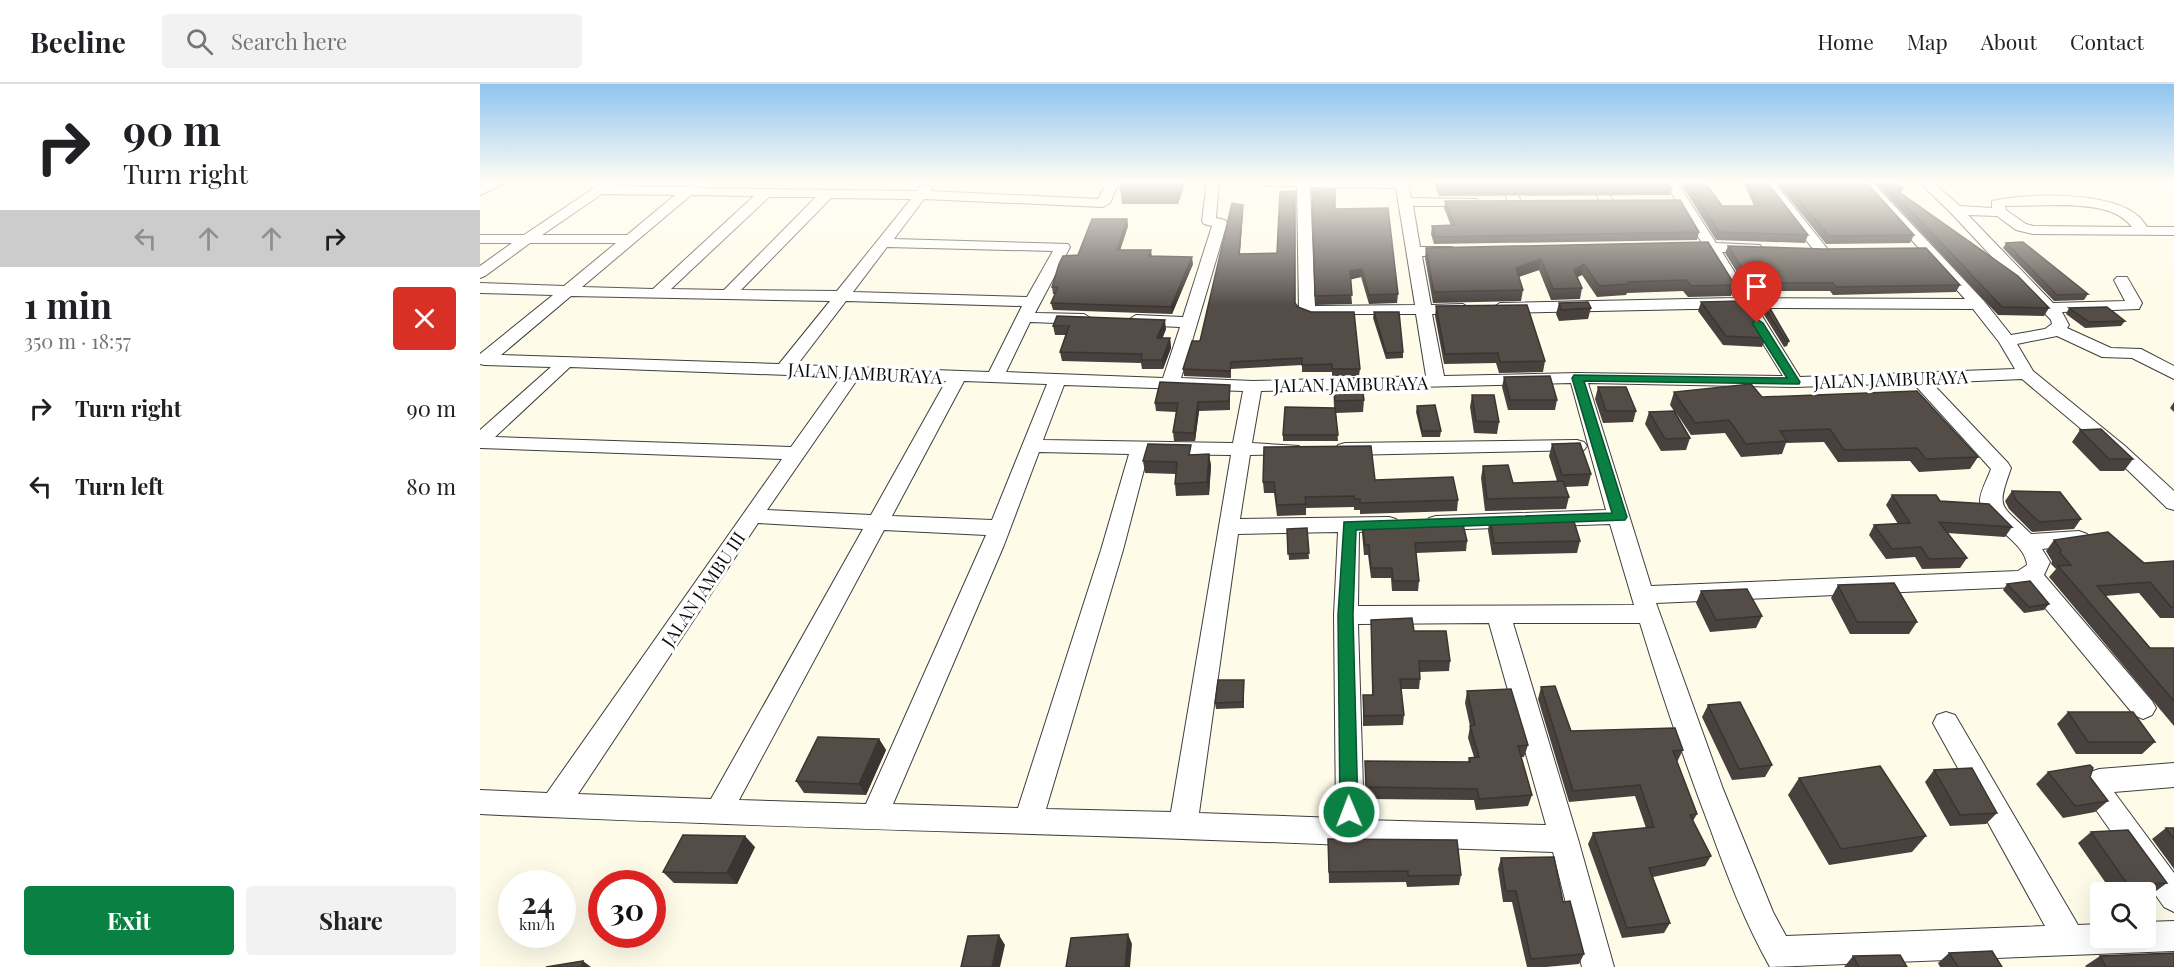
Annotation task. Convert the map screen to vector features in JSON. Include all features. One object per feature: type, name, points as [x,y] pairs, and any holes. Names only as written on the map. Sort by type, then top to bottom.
[{"type":"street","points":[[480,273],[549,223]]},
{"type":"street","points":[[482,359],[569,291],[648,223]]},
{"type":"street","points":[[657,294],[733,223]]},
{"type":"street","points":[[729,294],[798,223]]},
{"type":"street","points":[[784,370],[899,223]]},
{"type":"street","points":[[1170,384],[1220,223]]},
{"type":"street","points":[[1304,223],[1307,311],[1745,303],[1978,304]]},
{"type":"street","points":[[1410,223],[1436,383]]},
{"type":"street","points":[[1697,223],[1795,382]]},
{"type":"street","points":[[1800,249],[1827,250],[1803,223]]},
{"type":"street","points":[[1902,223],[1978,304],[2007,341],[2026,374],[2110,442],[2174,503]]},
{"type":"street","points":[[1969,223],[2059,319],[2061,325],[2058,330],[2050,333],[2007,341]]},
{"type":"street","points":[[2016,223],[2032,230],[2174,231]]},
{"type":"street","points":[[2135,223],[2143,231]]},
{"type":"street","points":[[480,239],[630,238]]},
{"type":"street","points":[[884,243],[1063,247],[1028,309],[994,378]]},
{"type":"street","points":[[1665,247],[1767,248]]},
{"type":"street","points":[[1902,249],[1925,249]]},
{"type":"street","points":[[1413,252],[1461,251]]},
{"type":"street","points":[[2049,308],[2133,306],[2134,303],[2122,280]]},
{"type":"street","points":[[480,288],[657,294],[840,296],[1028,309],[1103,320]]},
{"type":"street","points":[[1125,320],[1188,322]]},
{"type":"street","points":[[2058,330],[2108,353],[2136,353],[2160,364],[2174,375]]},
{"type":"street","name":"JALAN JAMBURAYA","points":[[482,359],[1253,386],[1578,378],[1795,382],[2026,374]]},
{"type":"street","points":[[480,441],[566,362]]},
{"type":"street","name":"JALAN JAMBU III","points":[[554,806],[752,516],[854,373]]},
{"type":"street","points":[[718,812],[957,377]]},
{"type":"street","points":[[1578,378],[1647,604],[1727,838],[1764,927],[1783,960],[2090,940]]},
{"type":"street","points":[[1346,615],[1499,616],[2019,579],[2031,575],[2039,562],[2026,542],[1993,509],[1990,499],[1999,473],[1981,459],[1912,379]]},
{"type":"street","points":[[874,816],[999,528],[1056,380]]},
{"type":"street","points":[[1183,826],[1228,527],[1253,386]]},
{"type":"street","points":[[480,441],[796,453]]},
{"type":"street","points":[[1032,446],[1243,450],[1597,446]]},
{"type":"street","points":[[1028,821],[1112,550],[1140,449]]},
{"type":"street","points":[[752,516],[999,528]]},
{"type":"street","points":[[1228,527],[1620,517]]},
{"type":"street","points":[[1349,525],[1346,615],[1350,834]]},
{"type":"street","points":[[2026,542],[2079,539]]},
{"type":"street","points":[[2031,575],[2143,708]]},
{"type":"street","points":[[1499,616],[1598,967]]},
{"type":"street","points":[[1946,723],[2070,941]]},
{"type":"street","points":[[2174,774],[2099,781],[2094,787],[2174,897]]},
{"type":"street","points":[[480,802],[1564,840]]},
{"type":"street","points":[[2156,937],[2174,936]]},
{"type":"building","points":[[1090,223],[1126,223],[1117,250],[1151,250],[1149,256],[1192,257],[1171,307],[1051,303],[1058,287],[1052,287],[1063,256],[1078,255]]},
{"type":"building","points":[[1227,223],[1242,223],[1239,254],[1277,253],[1278,223],[1295,223],[1295,303],[1298,307],[1311,312],[1354,312],[1360,369],[1332,369],[1332,364],[1302,365],[1302,358],[1231,362],[1230,371],[1183,369],[1192,341],[1200,341]]},
{"type":"building","points":[[1313,223],[1390,223],[1398,294],[1369,295],[1362,269],[1350,271],[1352,295],[1315,296]]},
{"type":"building","points":[[1454,223],[1694,223],[1699,232],[1435,237],[1432,226],[1455,225]]},
{"type":"building","points":[[1713,223],[1799,223],[1808,235],[1719,232]]},
{"type":"building","points":[[1818,223],[1903,223],[1914,235],[1829,236]]},
{"type":"building","points":[[1923,223],[1943,223],[2018,276],[2049,308],[2002,307]]},
{"type":"building","points":[[1708,242],[1735,285],[1691,286],[1686,280],[1628,282],[1629,284],[1599,286],[1584,264],[1574,270],[1582,288],[1553,289],[1541,259],[1516,268],[1523,290],[1434,292],[1426,248]]},
{"type":"building","points":[[2023,242],[2088,294],[2057,295],[2006,243]]},
{"type":"building","points":[[1728,246],[1824,249],[1926,248],[1960,285],[1836,287],[1833,283],[1758,283],[1761,288],[1755,288]]},
{"type":"building","points":[[1743,301],[1766,338],[1726,336],[1701,302]]},
{"type":"building","points":[[1588,302],[1591,308],[1561,310],[1559,303]]},
{"type":"building","points":[[1527,305],[1545,361],[1500,362],[1498,353],[1445,354],[1436,306]]},
{"type":"building","points":[[1763,305],[1768,305],[1789,341],[1786,341]]},
{"type":"building","points":[[2107,307],[2125,321],[2089,322],[2069,308]]},
{"type":"building","points":[[1374,312],[1399,312],[1403,352],[1386,353]]},
{"type":"building","points":[[1057,316],[1165,320],[1157,338],[1170,338],[1162,360],[1141,360],[1142,354],[1060,352],[1069,326],[1053,326]]},
{"type":"building","points":[[1550,376],[1557,400],[1510,400],[1504,377]]},
{"type":"building","points":[[1361,379],[1364,400],[1335,401],[1333,380]]},
{"type":"building","points":[[1160,382],[1230,385],[1229,401],[1198,402],[1194,433],[1173,432],[1178,403],[1155,403]]},
{"type":"building","points":[[1751,384],[1762,397],[1917,391],[1978,457],[1926,459],[1917,448],[1844,450],[1830,429],[1780,431],[1787,441],[1746,444],[1729,420],[1695,423],[1674,392]]},
{"type":"building","points":[[1598,387],[1626,387],[1636,411],[1606,411]]},
{"type":"building","points":[[1472,395],[1494,395],[1499,422],[1476,421]]},
{"type":"building","points":[[1435,405],[1441,431],[1422,431],[1417,406]]},
{"type":"building","points":[[1285,407],[1335,408],[1338,435],[1283,435]]},
{"type":"building","points":[[1674,411],[1690,438],[1665,439],[1649,412]]},
{"type":"building","points":[[2101,429],[2133,459],[2109,459],[2080,430]]},
{"type":"building","points":[[1580,443],[1591,474],[1562,475],[1552,444]]},
{"type":"building","points":[[1148,444],[1191,445],[1189,455],[1209,454],[1207,482],[1175,484],[1177,462],[1143,461]]},
{"type":"building","points":[[1371,446],[1375,480],[1453,477],[1458,500],[1360,503],[1360,499],[1355,499],[1354,496],[1305,497],[1306,504],[1277,505],[1274,482],[1263,482],[1264,447]]},
{"type":"building","points":[[1508,465],[1513,483],[1563,481],[1569,497],[1487,499],[1483,466]]},
{"type":"building","points":[[2012,491],[2060,492],[2081,519],[2039,522],[2016,500]]},
{"type":"building","points":[[1892,495],[1936,495],[1940,501],[1989,504],[2012,527],[1939,522],[1967,558],[1929,559],[1921,547],[1892,549],[1874,525],[1910,523]]},
{"type":"building","points":[[1572,515],[1580,541],[1494,543],[1490,518]]},
{"type":"building","points":[[1462,520],[1467,541],[1415,543],[1419,581],[1393,581],[1392,568],[1371,568],[1369,545],[1365,545],[1362,523]]},
{"type":"building","points":[[1307,528],[1309,553],[1288,554],[1287,529]]},
{"type":"building","points":[[2108,532],[2144,563],[2174,561],[2174,607],[2171,607],[2150,582],[2097,586],[2150,648],[2174,648],[2174,701],[2058,566],[2071,565],[2060,553],[2061,550],[2054,540]]},
{"type":"building","points":[[2030,581],[2049,604],[2029,607],[2007,584]]},
{"type":"building","points":[[1894,583],[1917,622],[1857,622],[1838,585]]},
{"type":"building","points":[[1747,589],[1762,616],[1716,620],[1701,591]]},
{"type":"building","points":[[1412,618],[1414,631],[1446,631],[1450,661],[1419,661],[1420,679],[1400,679],[1404,715],[1364,716],[1363,695],[1373,695],[1371,620]]},
{"type":"building","points":[[1218,680],[1244,680],[1243,702],[1215,703]]},
{"type":"building","points":[[1555,686],[1571,731],[1675,728],[1683,750],[1673,751],[1697,814],[1690,815],[1711,856],[1649,868],[1670,923],[1627,928],[1593,833],[1654,827],[1640,785],[1573,791],[1541,687]]},
{"type":"building","points":[[1511,689],[1528,745],[1518,746],[1532,795],[1479,799],[1477,789],[1366,787],[1365,761],[1470,762],[1469,758],[1479,757],[1470,726],[1475,725],[1467,691]]},
{"type":"building","points":[[1740,702],[1772,765],[1739,769],[1708,705]]},
{"type":"building","points":[[2068,712],[2133,712],[2155,742],[2088,742]]},
{"type":"building","points":[[818,737],[879,739],[859,784],[796,781]]},
{"type":"building","points":[[2090,765],[2093,768],[2090,777],[2108,801],[2075,806],[2048,772]]},
{"type":"building","points":[[1880,766],[1926,836],[1841,849],[1799,778]]},
{"type":"building","points":[[1972,768],[1997,813],[1960,815],[1934,770]]},
{"type":"building","points":[[2166,828],[2174,828],[2174,839]]},
{"type":"building","points":[[2128,830],[2167,883],[2126,882],[2091,832]]},
{"type":"building","points":[[683,835],[745,836],[727,873],[666,872],[664,870]]},
{"type":"building","points":[[1328,839],[1457,840],[1461,875],[1408,876],[1408,871],[1329,872]]},
{"type":"building","points":[[1554,857],[1563,902],[1570,901],[1584,954],[1531,959],[1516,891],[1506,891],[1501,858]]},
{"type":"building","points":[[1128,934],[1125,967],[1066,967],[1071,938]]},
{"type":"building","points":[[999,935],[992,967],[961,967],[968,936]]},
{"type":"building","points":[[1992,951],[2002,967],[1958,967],[1949,953]]},
{"type":"building","points":[[2174,953],[2174,967],[2106,967],[2100,956]]},
{"type":"building","points":[[1900,955],[1907,967],[1859,967],[1853,956]]},
{"type":"building","points":[[583,961],[581,967],[546,967]]},
{"type":"route","points":[[1349,812],[1346,615],[1349,525],[1620,517],[1578,378],[1795,382],[1757,323]]}]
